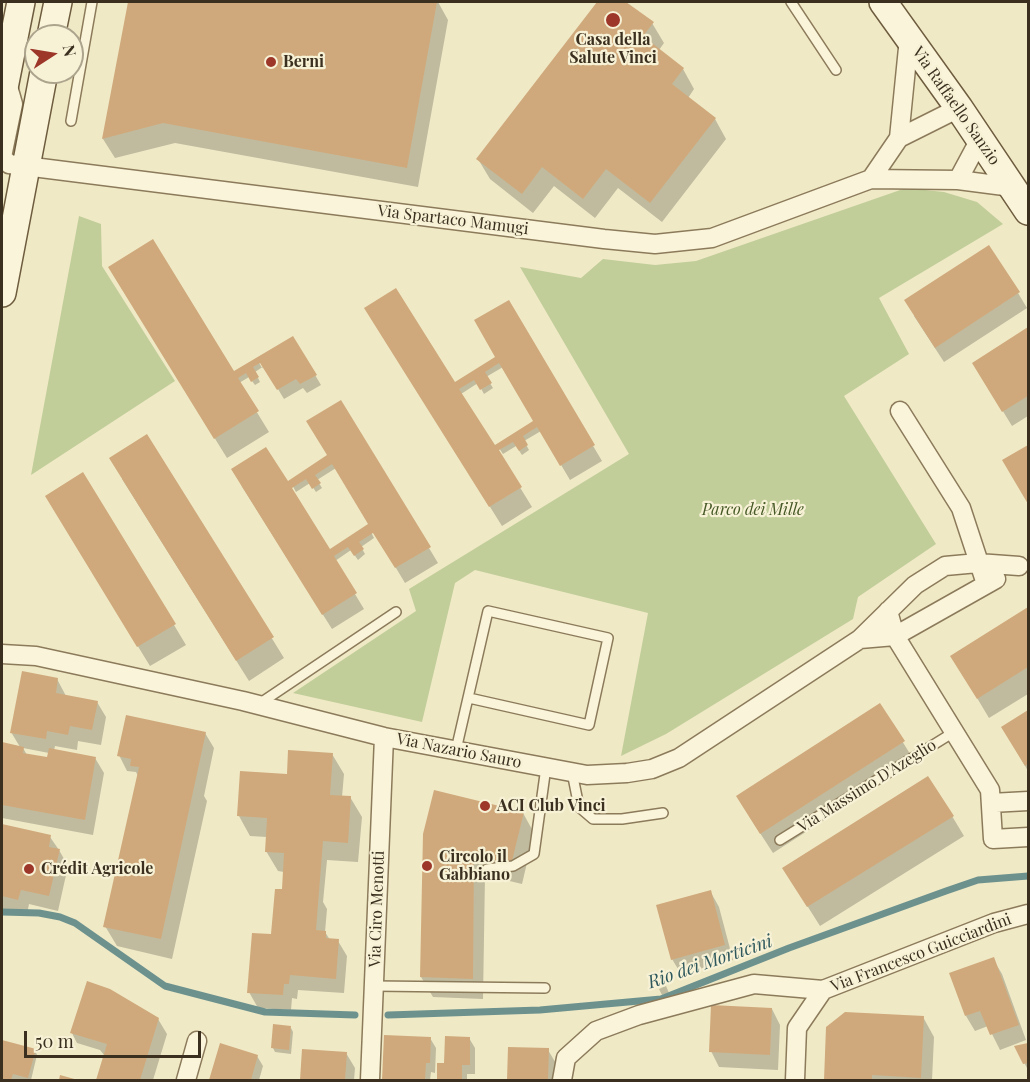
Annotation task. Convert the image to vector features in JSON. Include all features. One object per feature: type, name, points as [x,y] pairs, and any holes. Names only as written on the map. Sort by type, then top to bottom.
[{"type":"main road","points":[[4,88],[21,2]]},
{"type":"main road","points":[[53,24],[58,2]]},
{"type":"main road","name":"Via Raffaello Sanzio","points":[[883,2],[1020,196]]},
{"type":"main road","points":[[2,293],[42,84]]},
{"type":"street","points":[[871,179],[898,138],[909,38]]},
{"type":"street","points":[[4,88],[13,104],[2,157],[9,165],[26,167]]},
{"type":"street","points":[[898,138],[959,108]]},
{"type":"street","points":[[958,180],[980,139]]},
{"type":"street","name":"Via Spartaco Mamugi","points":[[26,167],[655,244],[712,238],[871,179]]},
{"type":"street","points":[[871,179],[958,180],[1020,196]]},
{"type":"street","points":[[900,411],[961,508],[986,584]]},
{"type":"street","name":"Via Nazario Sauro","points":[[2,654],[29,655],[257,705],[384,737],[587,775],[627,773],[652,769],[680,758],[860,639],[915,585],[945,566],[978,562],[1024,562]]},
{"type":"street","name":"Via Nazario Sauro","points":[[860,639],[895,636],[1024,562]]},
{"type":"street","name":"Via Massimo D'Azeglio","points":[[888,611],[895,636],[990,790],[993,839],[1029,837]]},
{"type":"street","name":"Via Nazario Sauro","points":[[2,642],[29,655]]},
{"type":"street","name":"Via Ciro Menotti","points":[[370,1080],[384,737]]},
{"type":"street","points":[[991,803],[1029,801]]},
{"type":"street","name":"Via Francesco Guicciardini","points":[[562,1080],[566,1058],[588,1038],[596,1032],[639,1015],[754,984],[823,990],[994,923],[1029,914]]},
{"type":"street","points":[[795,1080],[797,1028],[823,990]]},
{"type":"street","points":[[186,1080],[197,1041]]},
{"type":"lane","points":[[71,121],[92,2]]},
{"type":"lane","points":[[791,2],[836,70]]},
{"type":"lane","points":[[456,750],[488,611],[608,638],[589,725],[469,698]]},
{"type":"lane","points":[[257,705],[396,612]]},
{"type":"lane","name":"Via Massimo D'Azeglio","points":[[780,840],[954,732]]},
{"type":"lane","points":[[487,868],[513,866],[534,854],[546,767]]},
{"type":"lane","points":[[572,772],[579,807],[593,819],[622,819],[663,813]]},
{"type":"lane","points":[[374,986],[544,988]]},
{"type":"green space","name":"Parco dei Mille","points":[[906,188],[944,192],[977,202],[1003,224],[879,298],[909,354],[844,396],[936,544],[858,597],[853,619],[666,734],[621,756],[648,613],[475,570],[455,583],[422,722],[293,693],[416,611],[409,589],[629,454],[520,267],[581,278],[603,259],[655,265],[696,261]]},
{"type":"green space","points":[[79,216],[101,224],[102,266],[175,381],[31,475]]},
{"type":"building","name":"Berni","points":[[128,2],[437,2],[407,168],[163,123],[102,139]]},
{"type":"building","points":[[597,2],[626,2],[654,22],[643,36],[684,68],[672,84],[716,118],[650,203],[606,169],[583,199],[542,167],[522,194],[476,159]]},
{"type":"building","points":[[153,239],[234,371],[293,336],[317,375],[300,384],[296,379],[277,390],[260,363],[253,367],[259,377],[251,382],[246,373],[238,378],[259,411],[214,439],[108,267]]},
{"type":"building","points":[[989,245],[1020,292],[935,348],[904,300]]},
{"type":"building","points":[[396,288],[455,382],[495,357],[474,320],[509,300],[595,445],[560,466],[537,427],[523,436],[528,445],[519,451],[513,442],[499,450],[522,487],[489,507],[364,308]],"holes":[[[499,363],[533,421],[495,445],[459,389],[474,380],[480,390],[492,383],[485,372]]]},
{"type":"building","points":[[1028,327],[1028,396],[1002,412],[972,363]]},
{"type":"building","points":[[341,400],[431,547],[395,568],[373,533],[359,542],[364,549],[354,556],[348,547],[334,556],[357,593],[322,615],[231,469],[266,447],[288,481],[327,455],[306,421]],"holes":[[[332,464],[368,524],[330,549],[292,488],[306,479],[312,489],[321,483],[315,475]]]},
{"type":"building","points":[[147,434],[274,637],[236,661],[109,458]]},
{"type":"building","points":[[1028,445],[1028,504],[1002,460]]},
{"type":"building","points":[[83,472],[176,624],[137,647],[45,496]]},
{"type":"building","points":[[1028,607],[1028,667],[977,699],[950,656]]},
{"type":"building","points":[[22,671],[58,678],[56,693],[98,701],[92,730],[70,726],[68,735],[47,731],[46,739],[10,733]]},
{"type":"building","points":[[880,703],[905,741],[760,834],[736,796]]},
{"type":"building","points":[[1028,710],[1028,764],[1025,766],[1001,727]]},
{"type":"building","points":[[126,715],[206,732],[161,939],[103,927],[139,767],[130,766],[131,759],[117,756]]},
{"type":"building","points":[[2,742],[24,747],[23,753],[47,757],[49,748],[96,757],[85,820],[2,805]]},
{"type":"building","points":[[288,750],[333,753],[330,795],[351,796],[348,843],[323,841],[316,930],[326,931],[326,938],[339,939],[336,979],[290,975],[289,984],[284,984],[283,995],[247,993],[252,933],[271,934],[275,889],[282,889],[284,853],[265,852],[267,818],[237,816],[240,771],[287,774]]},
{"type":"building","points":[[928,776],[954,816],[807,907],[782,868]]},
{"type":"building","points":[[434,790],[524,812],[511,865],[474,855],[473,979],[420,977],[423,834]]},
{"type":"building","name":"Crédit Agricole","points":[[2,824],[51,835],[49,847],[60,849],[49,896],[21,890],[18,900],[2,896]]},
{"type":"building","points":[[711,890],[725,945],[671,960],[656,905]]},
{"type":"building","points":[[994,957],[1019,1025],[990,1035],[980,1011],[965,1016],[949,973]]},
{"type":"building","points":[[87,981],[110,989],[159,1018],[140,1080],[96,1080],[107,1044],[70,1033]]},
{"type":"building","points":[[711,1005],[772,1008],[770,1055],[709,1052]]},
{"type":"building","points":[[845,1012],[924,1016],[921,1078],[872,1075],[872,1080],[824,1080],[826,1027]]},
{"type":"building","points":[[273,1024],[291,1026],[289,1050],[271,1048]]},
{"type":"building","points":[[384,1035],[431,1037],[430,1063],[426,1063],[425,1080],[382,1080]]},
{"type":"building","points":[[445,1036],[470,1037],[470,1065],[462,1065],[462,1080],[437,1080],[437,1063],[444,1063]]},
{"type":"building","points":[[2,1040],[36,1049],[28,1078],[13,1074],[11,1080],[2,1080]]},
{"type":"building","points":[[220,1043],[258,1055],[251,1080],[209,1080]]},
{"type":"building","points":[[1028,1043],[1028,1063],[1023,1064],[1014,1046]]},
{"type":"building","points":[[508,1047],[549,1048],[548,1080],[507,1080]]},
{"type":"building","points":[[302,1049],[347,1052],[345,1080],[300,1080]]},
{"type":"building","points":[[60,1075],[78,1080],[59,1080]]},
{"type":"waterway","name":"Rio dei Morticini","points":[[388,1015],[540,1010],[661,999],[789,948],[978,880],[1028,876]]},
{"type":"waterway","name":"Rio dei Morticini","points":[[2,912],[39,913],[75,923],[165,986],[265,1012],[355,1015]]},
{"type":"place","name":"Casa della Salute Vinci","points":[[613,20]]},
{"type":"place","name":"Berni","points":[[271,62]]},
{"type":"place","name":"ACI Club Vinci","points":[[485,806]]},
{"type":"place","name":"Circolo il Gabbiano","points":[[427,866]]},
{"type":"place","name":"Crédit Agricole","points":[[29,869]]}]
